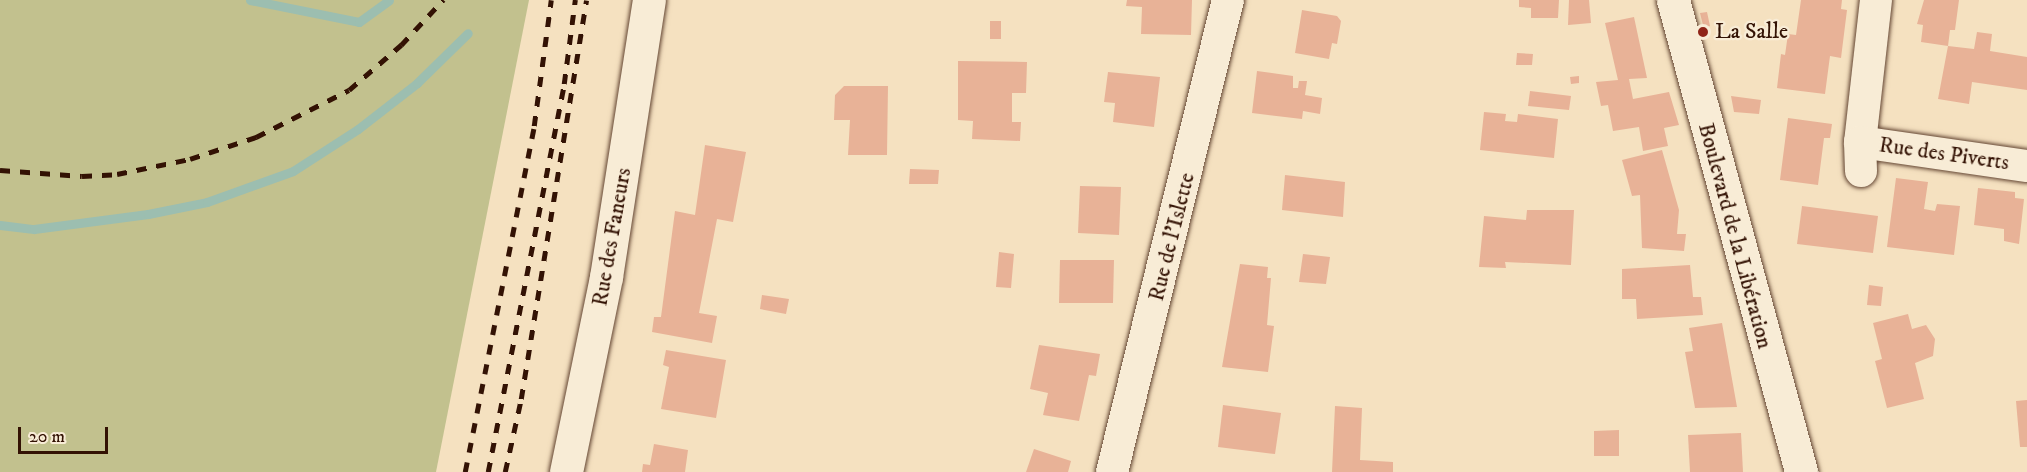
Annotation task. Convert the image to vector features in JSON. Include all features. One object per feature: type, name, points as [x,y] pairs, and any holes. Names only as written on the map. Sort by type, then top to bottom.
[{"type":"street","name":"Rue des Faneurs","points":[[566,472],[606,278],[649,0]]},
{"type":"street","name":"Rue de l'Islette","points":[[1112,472],[1228,0]]},
{"type":"street","name":"Boulevard de la Libération","points":[[1673,0],[1801,472]]},
{"type":"street","name":"Rue des Piverts","points":[[1876,0],[1861,156],[2027,166]]},
{"type":"shaded area","points":[[0,0],[529,0],[436,472],[0,472]]},
{"type":"building","points":[[1127,0],[1192,0],[1191,35],[1141,34],[1142,7],[1126,6]]},
{"type":"building","points":[[1519,0],[1559,0],[1558,18],[1531,18],[1531,8],[1519,7]]},
{"type":"building","points":[[1569,0],[1589,0],[1591,23],[1568,25]]},
{"type":"building","points":[[1801,0],[1842,0],[1841,9],[1847,10],[1841,58],[1830,56],[1825,94],[1777,88],[1781,54],[1785,55],[1788,34],[1796,35]]},
{"type":"building","points":[[1924,0],[1959,0],[1955,30],[1950,30],[1948,46],[1921,42],[1923,25],[1917,24]]},
{"type":"building","points":[[1302,10],[1337,16],[1341,21],[1337,44],[1332,43],[1329,59],[1295,53]]},
{"type":"building","points":[[1707,12],[1710,26],[1704,29],[1700,13]]},
{"type":"building","points":[[1634,17],[1647,78],[1629,79],[1633,99],[1669,92],[1679,125],[1664,128],[1668,146],[1643,151],[1639,127],[1613,131],[1608,105],[1601,106],[1596,82],[1618,80],[1605,23]]},
{"type":"building","points":[[990,21],[1001,21],[1001,39],[990,39]]},
{"type":"building","points":[[1977,32],[1992,34],[1990,51],[2027,57],[2027,90],[1972,82],[1969,104],[1938,99],[1948,46],[1974,49]]},
{"type":"building","points":[[1517,53],[1533,54],[1532,65],[1516,65]]},
{"type":"building","points":[[958,61],[1027,62],[1026,93],[1012,93],[1012,122],[1021,122],[1020,141],[972,139],[973,121],[958,120]]},
{"type":"building","points":[[1257,71],[1293,76],[1293,88],[1298,88],[1299,81],[1307,81],[1305,95],[1322,98],[1320,114],[1303,111],[1302,119],[1252,113]]},
{"type":"building","points":[[1108,72],[1160,77],[1154,127],[1113,122],[1115,103],[1104,102]]},
{"type":"building","points":[[1579,76],[1579,83],[1571,84],[1570,77]]},
{"type":"building","points":[[844,86],[888,86],[887,155],[848,155],[850,120],[834,120],[835,95]]},
{"type":"building","points":[[1530,91],[1571,96],[1569,110],[1528,106]]},
{"type":"building","points":[[1731,96],[1761,100],[1759,114],[1734,112]]},
{"type":"building","points":[[1484,112],[1506,114],[1505,121],[1517,122],[1518,114],[1558,119],[1554,158],[1480,150]]},
{"type":"building","points":[[1788,118],[1832,124],[1830,138],[1824,138],[1818,185],[1780,180]]},
{"type":"building","points":[[705,145],[746,152],[733,222],[717,219],[699,313],[717,316],[712,343],[652,332],[654,317],[661,317],[675,211],[695,215]]},
{"type":"building","points":[[1662,150],[1679,210],[1677,234],[1686,234],[1684,251],[1642,248],[1640,195],[1632,196],[1622,160]]},
{"type":"building","points":[[910,169],[939,170],[938,184],[909,184]]},
{"type":"building","points":[[1285,175],[1345,182],[1343,217],[1282,210]]},
{"type":"building","points":[[1896,178],[1928,182],[1924,209],[1935,211],[1937,204],[1960,206],[1954,255],[1887,247]]},
{"type":"building","points":[[1080,186],[1121,187],[1119,235],[1078,233]]},
{"type":"building","points":[[1978,188],[2015,192],[2015,198],[2024,199],[2019,244],[2004,241],[2004,229],[1974,225]]},
{"type":"building","points":[[1802,206],[1878,216],[1873,253],[1797,244]]},
{"type":"building","points":[[1527,210],[1574,210],[1571,265],[1505,262],[1506,268],[1479,267],[1484,216],[1526,220]]},
{"type":"building","points":[[999,252],[1014,254],[1011,288],[996,287]]},
{"type":"building","points":[[1303,254],[1330,257],[1326,284],[1299,282]]},
{"type":"building","points":[[1060,260],[1114,260],[1113,303],[1059,303]]},
{"type":"building","points":[[1240,264],[1268,267],[1267,278],[1271,278],[1267,325],[1274,326],[1268,372],[1222,367]]},
{"type":"building","points":[[1690,265],[1693,297],[1701,297],[1703,315],[1637,319],[1636,299],[1622,299],[1622,269]]},
{"type":"building","points":[[1869,285],[1883,287],[1881,306],[1867,305]]},
{"type":"building","points":[[762,295],[789,299],[786,314],[760,309]]},
{"type":"building","points":[[1908,314],[1912,329],[1926,325],[1935,339],[1933,356],[1915,363],[1924,399],[1887,408],[1875,361],[1882,359],[1873,323]]},
{"type":"building","points":[[1722,323],[1737,407],[1695,408],[1685,352],[1693,351],[1689,328]]},
{"type":"building","points":[[1039,345],[1100,354],[1096,376],[1089,375],[1079,421],[1043,415],[1048,393],[1030,389]]},
{"type":"building","points":[[666,350],[726,360],[716,418],[661,409],[669,367],[663,365]]},
{"type":"building","points":[[2027,400],[2027,447],[2020,447],[2016,401]]},
{"type":"building","points":[[1223,405],[1281,413],[1275,454],[1218,447]]},
{"type":"building","points":[[1335,406],[1362,408],[1360,460],[1393,462],[1393,472],[1332,472]]},
{"type":"building","points":[[1619,430],[1619,456],[1594,456],[1594,431]]},
{"type":"building","points":[[1741,433],[1743,472],[1690,472],[1688,435]]},
{"type":"building","points":[[654,444],[688,450],[685,472],[642,472],[643,464],[650,465]]},
{"type":"building","points":[[1034,449],[1071,461],[1068,472],[1026,472]]},
{"type":"waterway","points":[[250,0],[359,22],[389,0]]},
{"type":"waterway","points":[[0,225],[34,229],[148,214],[207,202],[293,171],[358,129],[417,83],[468,33]]},
{"type":"railway","points":[[0,170],[82,176],[117,174],[190,159],[256,137],[349,90],[401,45],[443,0]]},
{"type":"railway","points":[[465,472],[534,126],[551,0]]},
{"type":"railway","points":[[488,472],[564,84],[575,0]]},
{"type":"railway","points":[[505,472],[521,399],[586,0]]},
{"type":"place","name":"La Salle","points":[[1703,32]]}]
